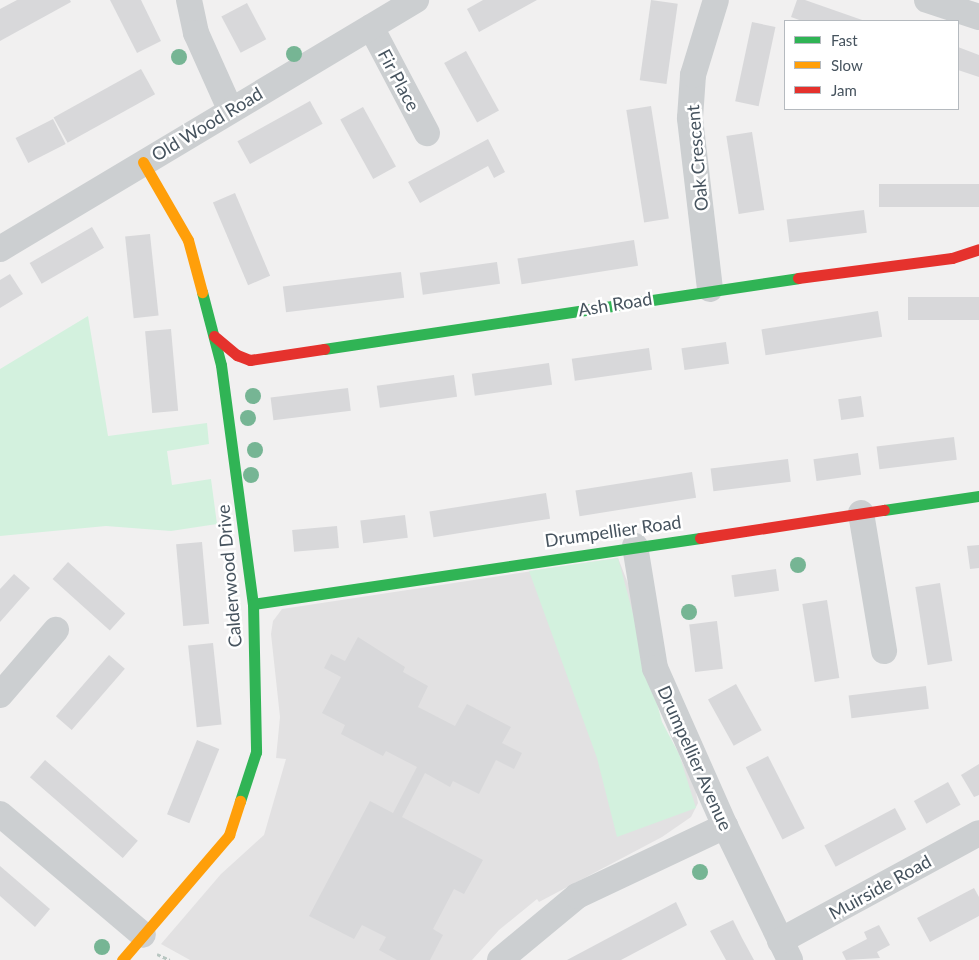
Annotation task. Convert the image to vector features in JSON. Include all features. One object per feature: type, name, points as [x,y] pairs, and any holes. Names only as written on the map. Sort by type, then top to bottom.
[{"type":"street","points":[[189,0],[196,33],[230,109]]},
{"type":"street","name":"Old Wood Road","points":[[0,249],[230,109],[416,0]]},
{"type":"street","name":"Oak Crescent","points":[[710,289],[690,118],[692,75],[716,0]]},
{"type":"street","points":[[927,0],[979,17]]},
{"type":"street","name":"Fir Place","points":[[371,27],[427,133]]},
{"type":"street","name":"Calderwood Drive","points":[[122,960],[149,944],[229,835],[256,752],[253,604],[225,393],[214,336],[188,240],[143,162]]},
{"type":"street","name":"Ash Road","points":[[250,360],[710,289],[952,258],[979,249]]},
{"type":"street","points":[[214,336],[238,355],[250,360],[225,393]]},
{"type":"street","name":"Drumpellier Road","points":[[253,604],[979,496]]},
{"type":"street","points":[[861,513],[884,651]]},
{"type":"street","name":"Drumpellier Avenue","points":[[634,546],[654,668],[725,826],[785,951]]},
{"type":"street","points":[[0,695],[56,630]]},
{"type":"street","points":[[0,814],[149,944]]},
{"type":"street","points":[[500,960],[577,896],[725,826]]},
{"type":"street","name":"Muirside Road","points":[[785,951],[979,833]]},
{"type":"path","points":[[149,944],[170,960]]},
{"type":"shaded area","points":[[618,558],[647,632],[654,707],[695,787],[698,803],[691,817],[662,837],[539,902],[537,899],[499,930],[472,960],[190,960],[161,944],[221,874],[264,835],[286,759],[276,758],[280,717],[271,634],[273,621],[282,609]]},
{"type":"green space","points":[[88,316],[108,436],[207,423],[209,444],[167,451],[172,485],[211,479],[217,524],[171,531],[106,526],[0,536],[0,369]]},
{"type":"green space","points":[[618,558],[662,722],[679,754],[696,808],[617,837],[597,758],[529,571]]},
{"type":"building","points":[[17,0],[70,0],[71,2],[0,41],[0,9]]},
{"type":"building","points":[[110,0],[141,0],[161,41],[137,53]]},
{"type":"building","points":[[483,0],[537,0],[479,32],[467,9]]},
{"type":"building","points":[[651,0],[678,4],[666,84],[640,80]]},
{"type":"building","points":[[797,0],[805,0],[862,20],[799,20],[791,17]]},
{"type":"building","points":[[247,3],[266,39],[241,53],[221,17]]},
{"type":"building","points":[[752,22],[775,27],[759,106],[735,101]]},
{"type":"building","points":[[959,47],[979,55],[979,77],[959,70]]},
{"type":"building","points":[[466,51],[499,110],[477,123],[444,63]]},
{"type":"building","points":[[141,69],[155,94],[68,143],[54,117]]},
{"type":"building","points":[[310,101],[323,124],[250,164],[237,141]]},
{"type":"building","points":[[651,106],[669,219],[644,223],[626,110]]},
{"type":"building","points":[[363,107],[396,166],[373,179],[340,120]]},
{"type":"building","points":[[53,119],[66,144],[28,163],[16,138]]},
{"type":"building","points":[[752,132],[764,210],[739,214],[726,136]]},
{"type":"building","points":[[488,139],[505,172],[494,178],[488,166],[420,203],[408,182]]},
{"type":"building","points":[[879,184],[979,184],[979,207],[879,207]]},
{"type":"building","points":[[235,193],[270,276],[248,285],[213,202]]},
{"type":"building","points":[[864,210],[867,233],[789,242],[787,220]]},
{"type":"building","points":[[92,227],[104,248],[42,284],[30,263]]},
{"type":"building","points":[[150,234],[159,316],[134,318],[125,237]]},
{"type":"building","points":[[634,240],[638,266],[522,284],[517,258]]},
{"type":"building","points":[[497,262],[500,284],[423,295],[420,273]]},
{"type":"building","points":[[401,272],[404,298],[286,312],[283,287]]},
{"type":"building","points":[[10,274],[23,294],[0,308],[0,280]]},
{"type":"building","points":[[908,297],[979,297],[979,320],[908,320]]},
{"type":"building","points":[[878,311],[882,337],[766,355],[761,329]]},
{"type":"building","points":[[171,329],[178,411],[152,413],[145,331]]},
{"type":"building","points":[[726,342],[729,364],[684,370],[681,348]]},
{"type":"building","points":[[649,348],[652,370],[575,381],[572,359]]},
{"type":"building","points":[[549,363],[552,385],[475,396],[472,374]]},
{"type":"building","points":[[454,375],[457,397],[380,408],[377,386]]},
{"type":"building","points":[[348,388],[351,411],[273,420],[271,398]]},
{"type":"building","points":[[861,396],[864,417],[841,420],[838,399]]},
{"type":"building","points":[[954,437],[957,460],[879,469],[877,447]]},
{"type":"building","points":[[858,453],[861,475],[816,481],[813,459]]},
{"type":"building","points":[[788,459],[791,482],[713,491],[711,469]]},
{"type":"building","points":[[692,472],[696,498],[580,516],[575,490]]},
{"type":"building","points":[[546,493],[550,519],[434,537],[429,511]]},
{"type":"building","points":[[405,515],[408,538],[363,543],[360,520]]},
{"type":"building","points":[[337,526],[339,548],[294,552],[292,530]]},
{"type":"building","points":[[202,542],[209,624],[183,626],[176,544]]},
{"type":"building","points":[[979,545],[979,568],[970,569],[967,546]]},
{"type":"building","points":[[68,562],[125,614],[110,631],[53,579]]},
{"type":"building","points":[[776,569],[779,591],[734,597],[731,575]]},
{"type":"building","points":[[14,574],[30,588],[0,622],[0,589]]},
{"type":"building","points":[[940,583],[952,661],[928,665],[915,587]]},
{"type":"building","points":[[827,600],[839,678],[815,682],[802,604]]},
{"type":"building","points":[[717,621],[723,669],[695,672],[689,624]]},
{"type":"building","points":[[358,637],[405,667],[403,672],[428,686],[418,707],[455,726],[467,704],[511,727],[502,743],[522,753],[514,769],[496,760],[479,794],[453,781],[450,787],[425,773],[402,817],[483,860],[464,894],[454,889],[433,929],[443,935],[430,960],[397,960],[379,950],[386,937],[362,925],[354,939],[309,916],[370,801],[393,813],[417,767],[386,751],[383,756],[341,734],[345,725],[322,713],[341,677],[324,668],[331,654],[345,661]]},
{"type":"building","points":[[213,643],[222,725],[197,727],[188,646]]},
{"type":"building","points":[[109,655],[125,669],[72,730],[56,716]]},
{"type":"building","points":[[736,684],[762,730],[734,746],[708,700]]},
{"type":"building","points":[[926,686],[929,709],[851,718],[849,696]]},
{"type":"building","points":[[197,740],[219,749],[189,823],[167,814]]},
{"type":"building","points":[[768,756],[805,828],[782,840],[746,767]]},
{"type":"building","points":[[45,760],[138,841],[123,858],[30,777]]},
{"type":"building","points":[[979,764],[979,795],[974,797],[961,775]]},
{"type":"building","points":[[948,782],[961,805],[926,824],[914,801]]},
{"type":"building","points":[[895,808],[906,829],[836,867],[824,846]]},
{"type":"building","points":[[0,866],[50,909],[35,927],[0,896]]},
{"type":"building","points":[[974,888],[979,897],[979,916],[930,942],[917,918]]},
{"type":"building","points":[[676,902],[687,925],[621,960],[567,960]]},
{"type":"building","points":[[733,920],[754,960],[726,960],[710,931]]},
{"type":"building","points":[[879,925],[890,945],[877,952],[880,958],[846,960],[842,952],[867,939],[864,932]]},
{"type":"traffic: fast","points":[[324,349],[798,278]]},
{"type":"traffic: fast","points":[[202,292],[221,365],[253,604],[256,752],[240,801]]},
{"type":"traffic: fast","points":[[884,510],[979,496]]},
{"type":"traffic: fast","points":[[253,604],[700,538]]},
{"type":"traffic: slow","points":[[143,162],[188,240],[202,292]]},
{"type":"traffic: slow","points":[[122,960],[229,835],[240,801]]},
{"type":"traffic: jam","points":[[798,278],[952,258],[979,249]]},
{"type":"traffic: jam","points":[[214,336],[237,355],[250,360],[324,349]]},
{"type":"traffic: jam","points":[[700,538],[884,510]]}]
